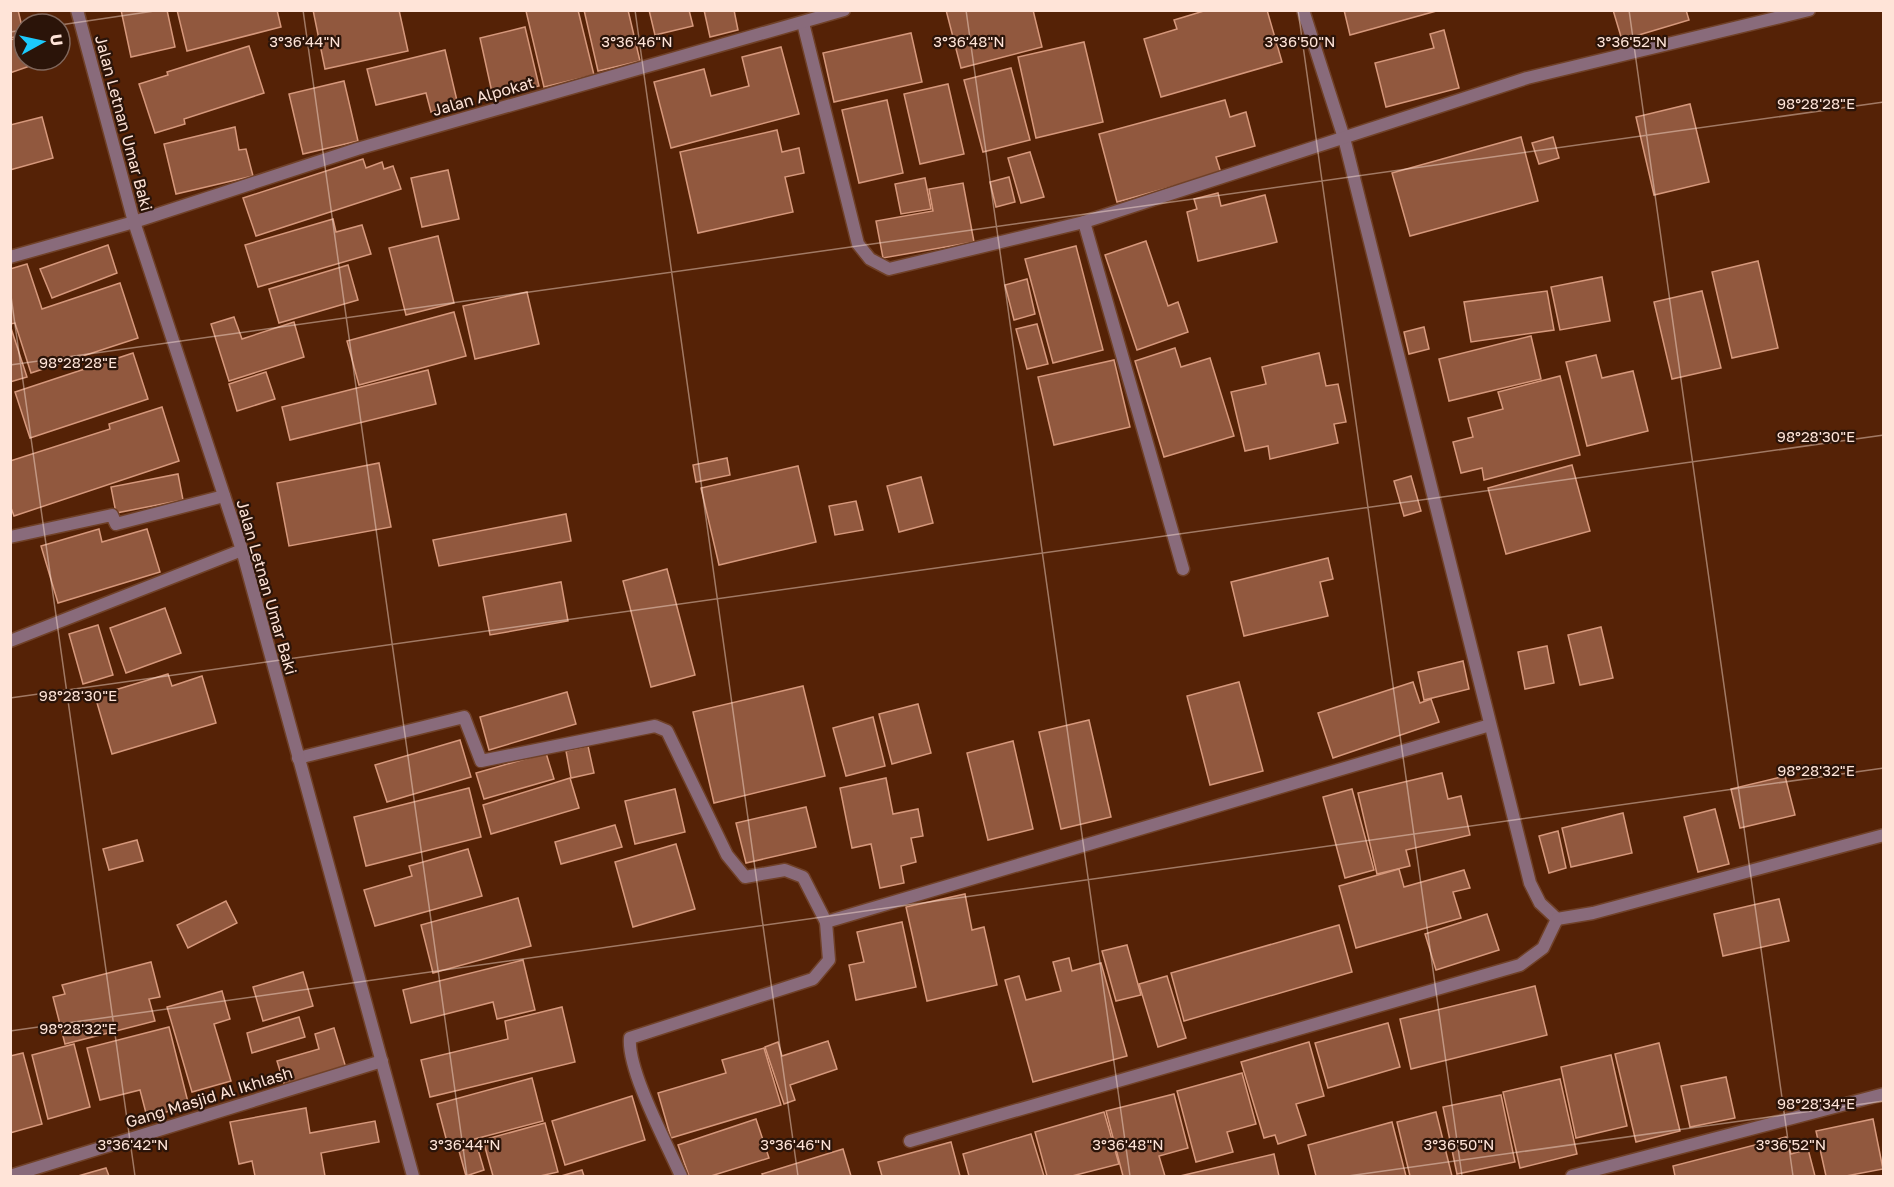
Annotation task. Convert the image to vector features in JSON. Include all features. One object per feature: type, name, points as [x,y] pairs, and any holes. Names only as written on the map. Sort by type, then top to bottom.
[{"type":"street","name":"Jalan Letnan Umar Baki","points":[[77,10],[134,222],[242,550],[413,1176]]},
{"type":"street","name":"Jalan Alpokat","points":[[10,257],[134,222],[357,149],[844,10]]},
{"type":"street","points":[[1303,10],[1344,138],[1530,883],[1540,903],[1557,919]]},
{"type":"street","points":[[803,23],[858,244],[870,259],[890,269],[1084,222],[1527,78],[1809,10]]},
{"type":"street","points":[[1084,222],[1183,569]]},
{"type":"street","points":[[10,537],[112,515],[116,524],[224,496]]},
{"type":"street","points":[[10,641],[242,550]]},
{"type":"street","points":[[298,758],[464,717],[481,761],[655,726],[667,731],[727,855],[745,877],[785,870],[803,877],[826,922],[829,960],[813,979],[630,1038],[629,1050],[637,1074],[681,1176]]},
{"type":"street","points":[[826,922],[1490,725]]},
{"type":"street","points":[[1557,919],[1593,913],[1884,836]]},
{"type":"street","points":[[910,1141],[1520,965],[1542,948],[1557,919]]},
{"type":"street","name":"Gang Masjid Al Ikhlash","points":[[10,1176],[382,1061]]},
{"type":"street","points":[[1572,1176],[1884,1094]]},
{"type":"building","points":[[10,10],[18,10],[18,12],[12,12],[12,38],[10,38]]},
{"type":"building","points":[[121,10],[167,10],[175,47],[131,57]]},
{"type":"building","points":[[177,10],[277,10],[281,27],[187,51]]},
{"type":"building","points":[[313,10],[399,10],[408,51],[325,69]]},
{"type":"building","points":[[578,10],[594,75],[544,87],[526,11]]},
{"type":"building","points":[[584,10],[628,10],[640,61],[598,71]]},
{"type":"building","points":[[649,10],[689,10],[693,26],[655,35]]},
{"type":"building","points":[[704,10],[734,10],[738,30],[710,37]]},
{"type":"building","points":[[946,10],[1033,10],[1042,47],[961,68]]},
{"type":"building","points":[[1207,10],[1267,10],[1282,62],[1161,97],[1144,39],[1177,29],[1174,20]]},
{"type":"building","points":[[1344,10],[1440,10],[1350,35]]},
{"type":"building","points":[[1613,10],[1686,10],[1689,20],[1622,40]]},
{"type":"building","points":[[525,27],[539,86],[493,97],[480,38]]},
{"type":"building","points":[[1444,30],[1459,88],[1386,107],[1375,63],[1434,48],[1430,34]]},
{"type":"building","points":[[911,33],[922,82],[834,102],[823,53]]},
{"type":"building","points":[[12,39],[13,72],[10,73],[10,40]]},
{"type":"building","points":[[1084,42],[1103,122],[1036,138],[1018,57]]},
{"type":"building","points":[[249,46],[264,93],[184,119],[185,124],[155,133],[139,84],[168,75],[167,72]]},
{"type":"building","points":[[781,47],[799,114],[671,148],[654,82],[704,69],[711,96],[749,86],[742,57]]},
{"type":"building","points":[[445,50],[458,105],[431,112],[426,93],[376,105],[367,69]]},
{"type":"building","points":[[1011,68],[1030,140],[983,152],[964,80]]},
{"type":"building","points":[[344,81],[358,141],[303,154],[289,94]]},
{"type":"building","points":[[948,84],[964,154],[920,164],[904,94]]},
{"type":"building","points":[[887,100],[903,173],[859,183],[842,110]]},
{"type":"building","points":[[1225,100],[1230,117],[1246,112],[1255,146],[1216,157],[1221,173],[1117,202],[1099,134]]},
{"type":"building","points":[[1690,104],[1709,182],[1654,195],[1636,117]]},
{"type":"building","points":[[42,117],[53,158],[10,170],[10,125]]},
{"type":"building","points":[[235,127],[239,150],[246,149],[253,176],[176,194],[164,144]]},
{"type":"building","points":[[777,130],[782,152],[799,148],[804,173],[785,177],[793,212],[698,233],[680,152]]},
{"type":"building","points":[[1521,137],[1538,201],[1410,236],[1392,173]]},
{"type":"building","points":[[1553,137],[1559,158],[1539,164],[1532,143]]},
{"type":"building","points":[[1030,152],[1044,197],[1021,203],[1008,158]]},
{"type":"building","points":[[363,159],[366,168],[382,162],[384,169],[393,166],[401,189],[256,236],[243,198]]},
{"type":"building","points":[[448,170],[459,219],[422,227],[411,178]]},
{"type":"building","points":[[1009,177],[1015,202],[996,207],[990,182]]},
{"type":"building","points":[[925,178],[931,209],[901,214],[895,184]]},
{"type":"building","points":[[963,183],[974,242],[883,258],[876,221],[933,211],[929,189]]},
{"type":"building","points":[[1218,193],[1221,206],[1265,195],[1277,242],[1198,261],[1187,212],[1197,209],[1194,199]]},
{"type":"building","points":[[333,219],[336,232],[362,225],[371,254],[258,287],[245,245]]},
{"type":"building","points":[[438,236],[454,303],[406,315],[389,248]]},
{"type":"building","points":[[1146,241],[1168,306],[1178,302],[1188,332],[1137,350],[1105,255]]},
{"type":"building","points":[[108,245],[117,273],[52,298],[40,269]]},
{"type":"building","points":[[1076,246],[1103,350],[1053,363],[1025,259]]},
{"type":"building","points":[[1758,261],[1778,348],[1732,358],[1712,272]]},
{"type":"building","points":[[27,264],[42,309],[120,283],[138,338],[31,373],[15,323],[10,324],[10,269]]},
{"type":"building","points":[[348,265],[358,300],[279,323],[269,289]]},
{"type":"building","points":[[1602,277],[1610,321],[1560,330],[1551,287]]},
{"type":"building","points":[[1027,279],[1035,314],[1014,320],[1005,285]]},
{"type":"building","points":[[1547,291],[1554,330],[1471,342],[1464,302]]},
{"type":"building","points":[[1702,291],[1721,368],[1672,379],[1654,302]]},
{"type":"building","points":[[527,292],[539,344],[475,359],[463,306]]},
{"type":"building","points":[[454,312],[466,356],[359,385],[347,341]]},
{"type":"building","points":[[234,317],[242,339],[294,322],[304,357],[229,381],[211,324]]},
{"type":"building","points":[[1037,324],[1048,364],[1027,369],[1016,329]]},
{"type":"building","points":[[10,325],[27,377],[10,382]]},
{"type":"building","points":[[1424,327],[1429,349],[1409,354],[1404,332]]},
{"type":"building","points":[[1531,336],[1541,379],[1449,401],[1439,359]]},
{"type":"building","points":[[1175,348],[1181,367],[1210,358],[1234,436],[1164,457],[1135,361]]},
{"type":"building","points":[[133,353],[148,399],[30,438],[15,392]]},
{"type":"building","points":[[1319,353],[1326,386],[1338,384],[1346,422],[1334,424],[1338,443],[1270,459],[1268,446],[1245,451],[1231,392],[1266,384],[1262,367]]},
{"type":"building","points":[[1596,355],[1602,378],[1633,371],[1648,431],[1587,446],[1566,362]]},
{"type":"building","points":[[1114,360],[1130,427],[1054,445],[1038,377]]},
{"type":"building","points":[[428,370],[436,404],[290,440],[282,407]]},
{"type":"building","points":[[266,372],[275,399],[237,411],[229,384]]},
{"type":"building","points":[[1560,376],[1580,455],[1484,480],[1482,468],[1461,473],[1453,442],[1473,437],[1468,418],[1503,409],[1498,392]]},
{"type":"building","points":[[162,407],[179,461],[14,516],[10,505],[10,461],[110,429],[109,424]]},
{"type":"building","points":[[727,458],[730,475],[696,482],[693,465]]},
{"type":"building","points":[[379,463],[391,527],[289,546],[277,483]]},
{"type":"building","points":[[1572,465],[1590,531],[1506,554],[1488,488]]},
{"type":"building","points":[[798,466],[816,542],[719,565],[701,488]]},
{"type":"building","points":[[178,474],[183,500],[116,513],[111,487]]},
{"type":"building","points":[[1411,476],[1421,511],[1404,516],[1394,481]]},
{"type":"building","points":[[921,477],[933,523],[899,532],[887,486]]},
{"type":"building","points":[[856,501],[863,530],[835,535],[829,506]]},
{"type":"building","points":[[566,514],[571,541],[439,566],[433,540]]},
{"type":"building","points":[[99,529],[102,542],[147,529],[160,572],[58,603],[41,546]]},
{"type":"building","points":[[1328,558],[1333,579],[1320,582],[1328,616],[1244,636],[1231,582]]},
{"type":"building","points":[[667,569],[695,675],[651,687],[623,581]]},
{"type":"building","points":[[561,582],[568,621],[490,635],[483,597]]},
{"type":"building","points":[[165,608],[181,653],[126,673],[110,628]]},
{"type":"building","points":[[98,625],[113,675],[83,684],[69,634]]},
{"type":"building","points":[[1601,627],[1613,678],[1580,685],[1568,635]]},
{"type":"building","points":[[1547,646],[1554,683],[1525,689],[1518,652]]},
{"type":"building","points":[[1463,661],[1469,689],[1424,700],[1418,672]]},
{"type":"building","points":[[168,674],[172,686],[202,676],[216,723],[112,754],[95,696]]},
{"type":"building","points":[[1239,682],[1263,771],[1210,785],[1187,696]]},
{"type":"building","points":[[1413,682],[1420,703],[1431,699],[1439,722],[1333,758],[1318,713]]},
{"type":"building","points":[[803,686],[825,776],[714,803],[693,712]]},
{"type":"building","points":[[567,692],[576,724],[489,750],[480,717]]},
{"type":"building","points":[[918,704],[931,753],[892,764],[879,714]]},
{"type":"building","points":[[873,717],[885,766],[846,776],[833,728]]},
{"type":"building","points":[[1089,720],[1111,817],[1061,829],[1039,732]]},
{"type":"building","points":[[460,740],[471,777],[387,802],[375,765]]},
{"type":"building","points":[[1013,741],[1033,829],[988,840],[967,753]]},
{"type":"building","points":[[588,746],[594,773],[571,778],[566,751]]},
{"type":"building","points":[[546,753],[554,779],[484,799],[476,773]]},
{"type":"building","points":[[1442,773],[1448,799],[1461,796],[1470,835],[1406,850],[1410,866],[1377,874],[1358,793]]},
{"type":"building","points":[[1785,776],[1795,815],[1740,828],[1731,789]]},
{"type":"building","points":[[570,778],[579,808],[491,834],[483,805]]},
{"type":"building","points":[[886,778],[893,814],[918,809],[923,836],[911,838],[916,862],[901,866],[904,883],[880,888],[871,844],[852,848],[840,788]]},
{"type":"building","points":[[469,788],[481,837],[366,866],[354,817]]},
{"type":"building","points":[[675,789],[685,832],[635,844],[625,801]]},
{"type":"building","points":[[1352,789],[1374,870],[1345,878],[1323,797]]},
{"type":"building","points":[[806,807],[816,847],[746,863],[736,823]]},
{"type":"building","points":[[1715,809],[1729,864],[1698,872],[1684,817]]},
{"type":"building","points":[[1623,813],[1632,853],[1571,867],[1562,828]]},
{"type":"building","points":[[615,825],[622,847],[561,864],[555,842]]},
{"type":"building","points":[[1558,831],[1566,868],[1549,873],[1539,836]]},
{"type":"building","points":[[137,840],[143,861],[109,870],[103,849]]},
{"type":"building","points":[[676,844],[695,909],[633,927],[615,862]]},
{"type":"building","points":[[468,849],[482,896],[375,926],[364,890],[412,876],[409,866]]},
{"type":"building","points":[[1399,869],[1404,887],[1464,870],[1470,888],[1453,892],[1461,918],[1356,948],[1339,886]]},
{"type":"building","points":[[965,894],[972,930],[984,927],[997,985],[927,1001],[906,907]]},
{"type":"building","points":[[518,898],[531,946],[433,973],[421,925]]},
{"type":"building","points":[[1779,899],[1789,941],[1723,956],[1714,914]]},
{"type":"building","points":[[226,901],[237,923],[188,948],[177,925]]},
{"type":"building","points":[[1487,914],[1499,950],[1436,970],[1425,934]]},
{"type":"building","points":[[902,922],[916,987],[856,1000],[849,965],[864,962],[857,932]]},
{"type":"building","points":[[1339,925],[1352,972],[1184,1021],[1171,973]]},
{"type":"building","points":[[1127,945],[1141,995],[1116,1001],[1102,951]]},
{"type":"building","points":[[1069,958],[1072,971],[1101,963],[1127,1056],[1033,1082],[1005,980],[1019,976],[1026,1000],[1061,991],[1053,962]]},
{"type":"building","points":[[523,960],[535,1010],[497,1019],[493,1002],[411,1023],[403,990]]},
{"type":"building","points":[[151,962],[160,997],[149,999],[155,1021],[65,1044],[53,997],[65,994],[62,985]]},
{"type":"building","points":[[303,972],[313,1006],[263,1021],[253,987]]},
{"type":"building","points":[[1167,976],[1186,1038],[1158,1047],[1139,984]]},
{"type":"building","points":[[1535,986],[1547,1035],[1411,1069],[1400,1019]]},
{"type":"building","points":[[222,991],[230,1019],[214,1024],[231,1081],[192,1092],[167,1007]]},
{"type":"building","points":[[562,1007],[575,1062],[430,1097],[421,1060],[508,1039],[505,1021]]},
{"type":"building","points":[[299,1017],[305,1037],[252,1053],[247,1033]]},
{"type":"building","points":[[1388,1023],[1400,1067],[1328,1088],[1315,1043]]},
{"type":"building","points":[[169,1027],[189,1106],[147,1117],[140,1090],[100,1100],[87,1048]]},
{"type":"building","points":[[334,1028],[346,1068],[285,1087],[277,1061],[319,1049],[315,1034]]},
{"type":"building","points":[[828,1041],[837,1069],[790,1085],[795,1100],[784,1104],[765,1047],[778,1042],[782,1056]]},
{"type":"building","points":[[1309,1042],[1324,1096],[1296,1104],[1306,1135],[1278,1144],[1275,1135],[1264,1138],[1241,1062]]},
{"type":"building","points":[[1659,1043],[1680,1131],[1636,1142],[1615,1054]]},
{"type":"building","points":[[74,1044],[90,1107],[48,1119],[32,1055]]},
{"type":"building","points":[[764,1048],[781,1105],[671,1138],[658,1093],[726,1073],[722,1060]]},
{"type":"building","points":[[23,1053],[42,1124],[10,1133],[10,1056]]},
{"type":"building","points":[[1611,1055],[1627,1126],[1576,1138],[1561,1067]]},
{"type":"building","points":[[1242,1073],[1256,1124],[1227,1132],[1233,1152],[1196,1162],[1177,1091]]},
{"type":"building","points":[[1726,1077],[1735,1118],[1690,1127],[1681,1086]]},
{"type":"building","points":[[532,1078],[543,1121],[448,1146],[437,1104]]},
{"type":"building","points":[[1560,1079],[1577,1154],[1520,1168],[1503,1092]]},
{"type":"building","points":[[1174,1094],[1188,1148],[1159,1156],[1165,1176],[1123,1176],[1106,1111]]},
{"type":"building","points":[[1501,1095],[1515,1162],[1457,1174],[1443,1107]]},
{"type":"building","points":[[632,1096],[645,1140],[565,1165],[552,1121]]},
{"type":"building","points":[[306,1108],[310,1133],[375,1121],[379,1142],[321,1153],[325,1176],[255,1176],[252,1161],[239,1164],[230,1122]]},
{"type":"building","points":[[1104,1112],[1119,1164],[1072,1176],[1047,1176],[1035,1132]]},
{"type":"building","points":[[1436,1112],[1452,1176],[1410,1176],[1397,1122]]},
{"type":"building","points":[[756,1119],[769,1158],[711,1176],[689,1176],[678,1145]]},
{"type":"building","points":[[1873,1119],[1883,1169],[1846,1176],[1826,1176],[1816,1131]]},
{"type":"building","points":[[1392,1122],[1406,1176],[1316,1176],[1308,1145]]},
{"type":"building","points":[[545,1123],[558,1172],[540,1176],[493,1176],[483,1140]]},
{"type":"building","points":[[1031,1134],[1044,1176],[969,1176],[963,1154]]},
{"type":"building","points":[[1786,1137],[1791,1154],[1808,1149],[1815,1176],[1675,1176],[1673,1166]]},
{"type":"building","points":[[951,1142],[960,1176],[882,1176],[878,1162]]},
{"type":"building","points":[[477,1146],[484,1170],[466,1176],[459,1151]]},
{"type":"building","points":[[843,1149],[851,1176],[763,1176],[762,1174]]},
{"type":"building","points":[[1274,1154],[1279,1176],[1180,1176]]},
{"type":"building","points":[[106,1168],[109,1176],[78,1176]]},
{"type":"building","points":[[582,1170],[584,1176],[561,1176]]}]
